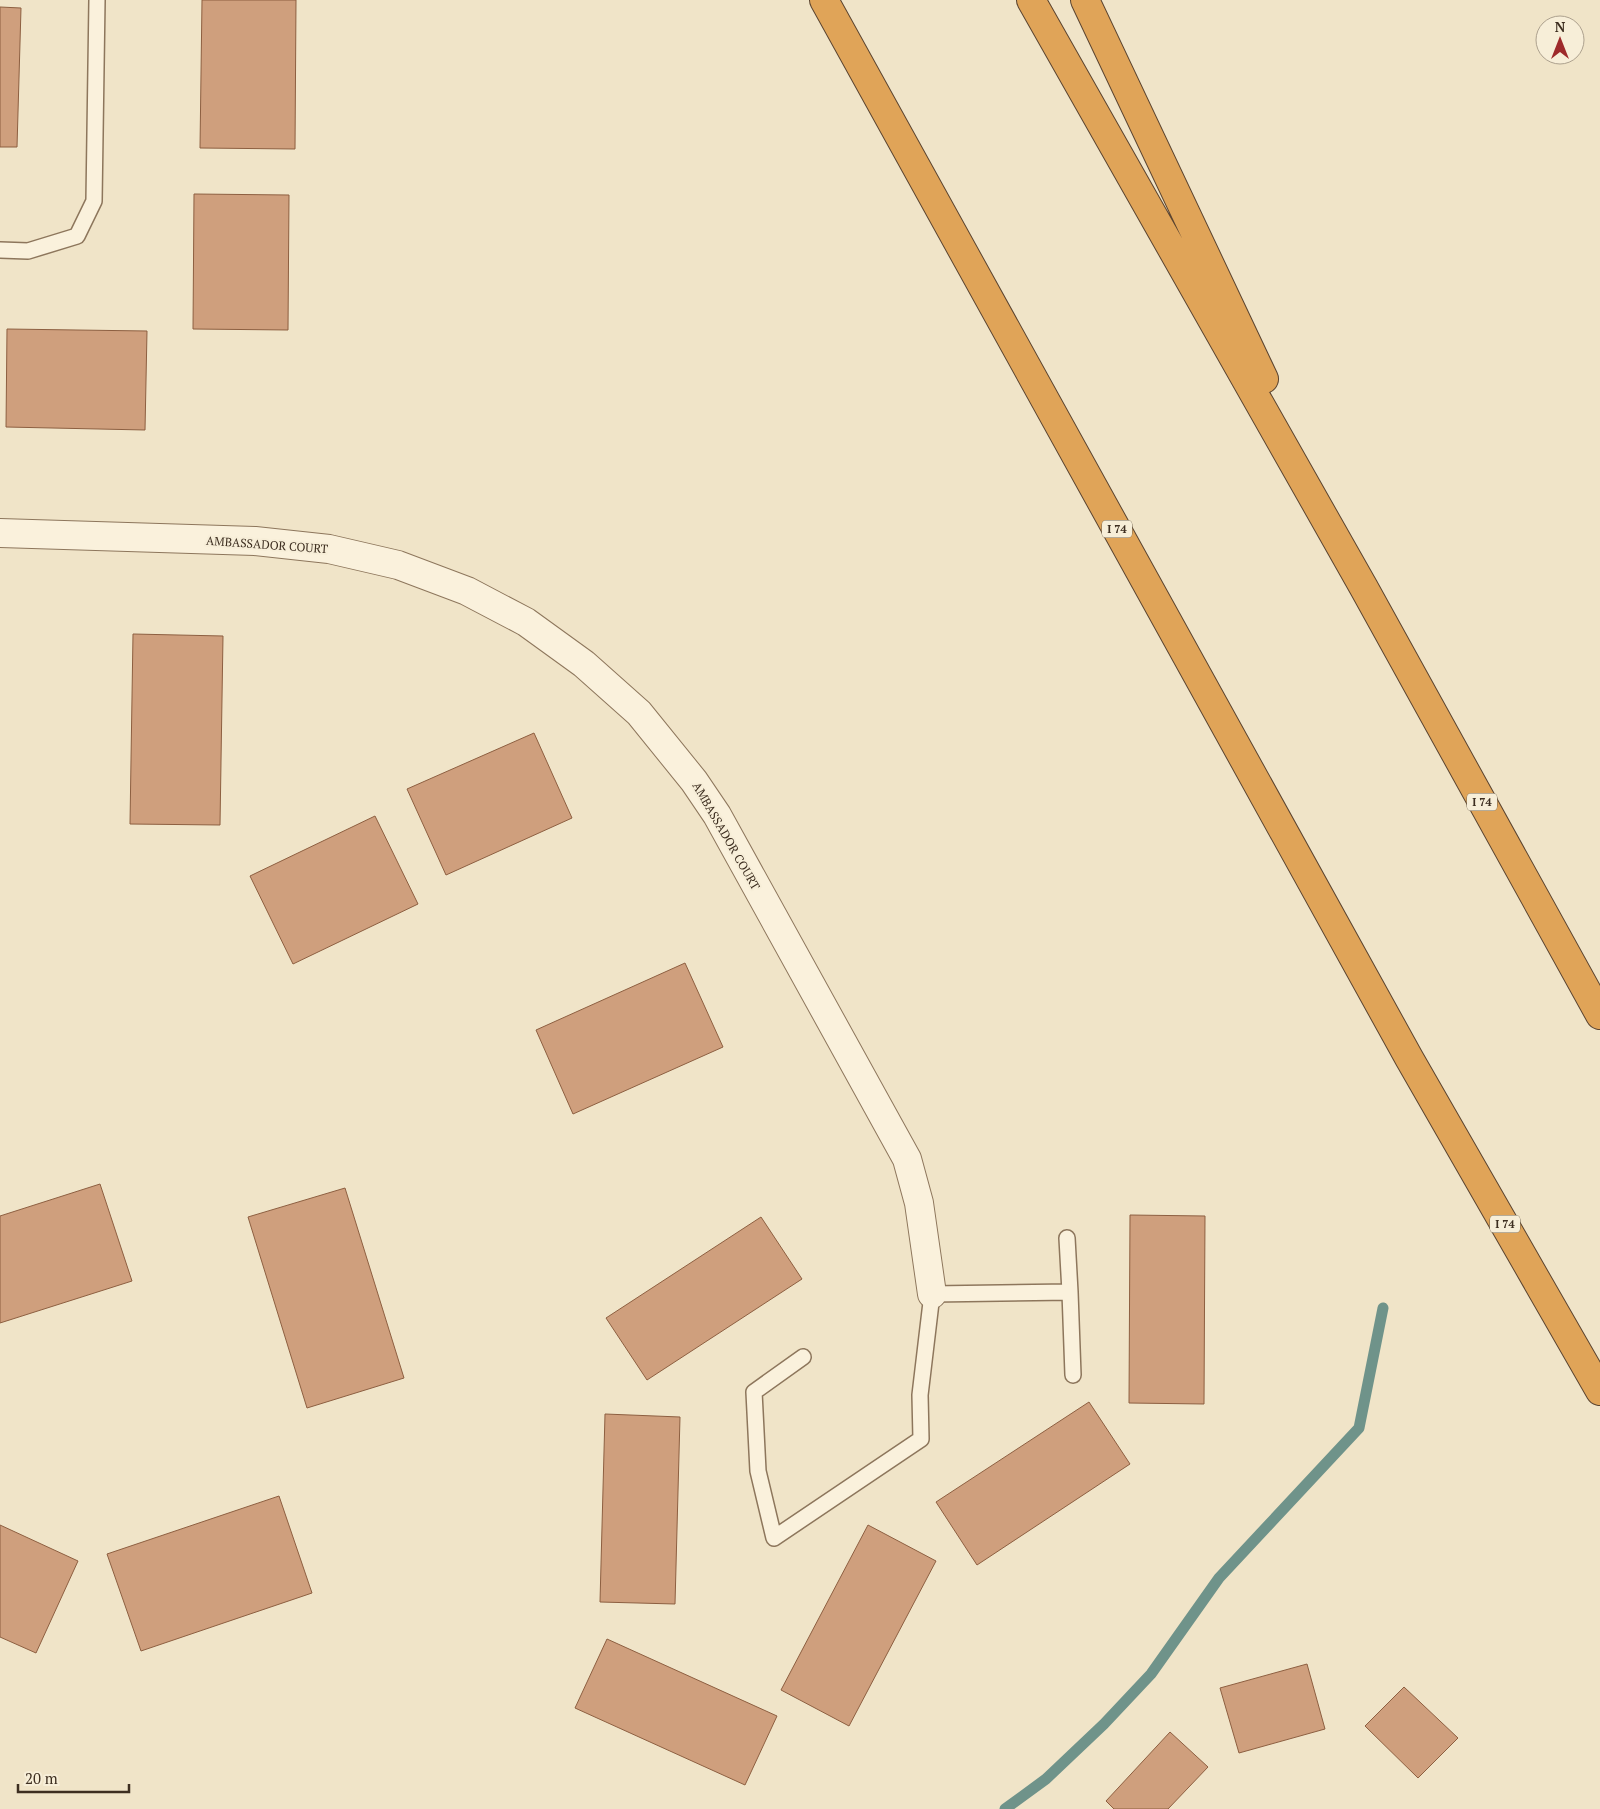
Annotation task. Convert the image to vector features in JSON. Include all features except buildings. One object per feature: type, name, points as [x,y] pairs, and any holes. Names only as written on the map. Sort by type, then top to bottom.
[{"type":"highway","name":"I 74","points":[[824,0],[1409,1058],[1600,1391]]},
{"type":"highway","name":"I 74","points":[[1031,0],[1364,588],[1600,1015]]},
{"type":"highway","points":[[1085,0],[1364,588]]},
{"type":"street","name":"AMBASSADOR COURT","points":[[0,533],[254,541],[329,549],[398,565],[467,591],[526,622],[584,664],[640,713],[694,781],[721,824],[906,1159],[919,1203],[932,1294]]},
{"type":"lane","points":[[0,250],[28,251],[77,236],[94,201],[97,0]]},
{"type":"lane","points":[[1067,1238],[1073,1375]]},
{"type":"lane","points":[[803,1357],[754,1392],[758,1471],[774,1538],[921,1439],[920,1395],[932,1294],[1070,1292]]},
{"type":"waterway","points":[[1005,1809],[1046,1779],[1104,1724],[1151,1674],[1219,1578],[1359,1428],[1383,1308]]}]
